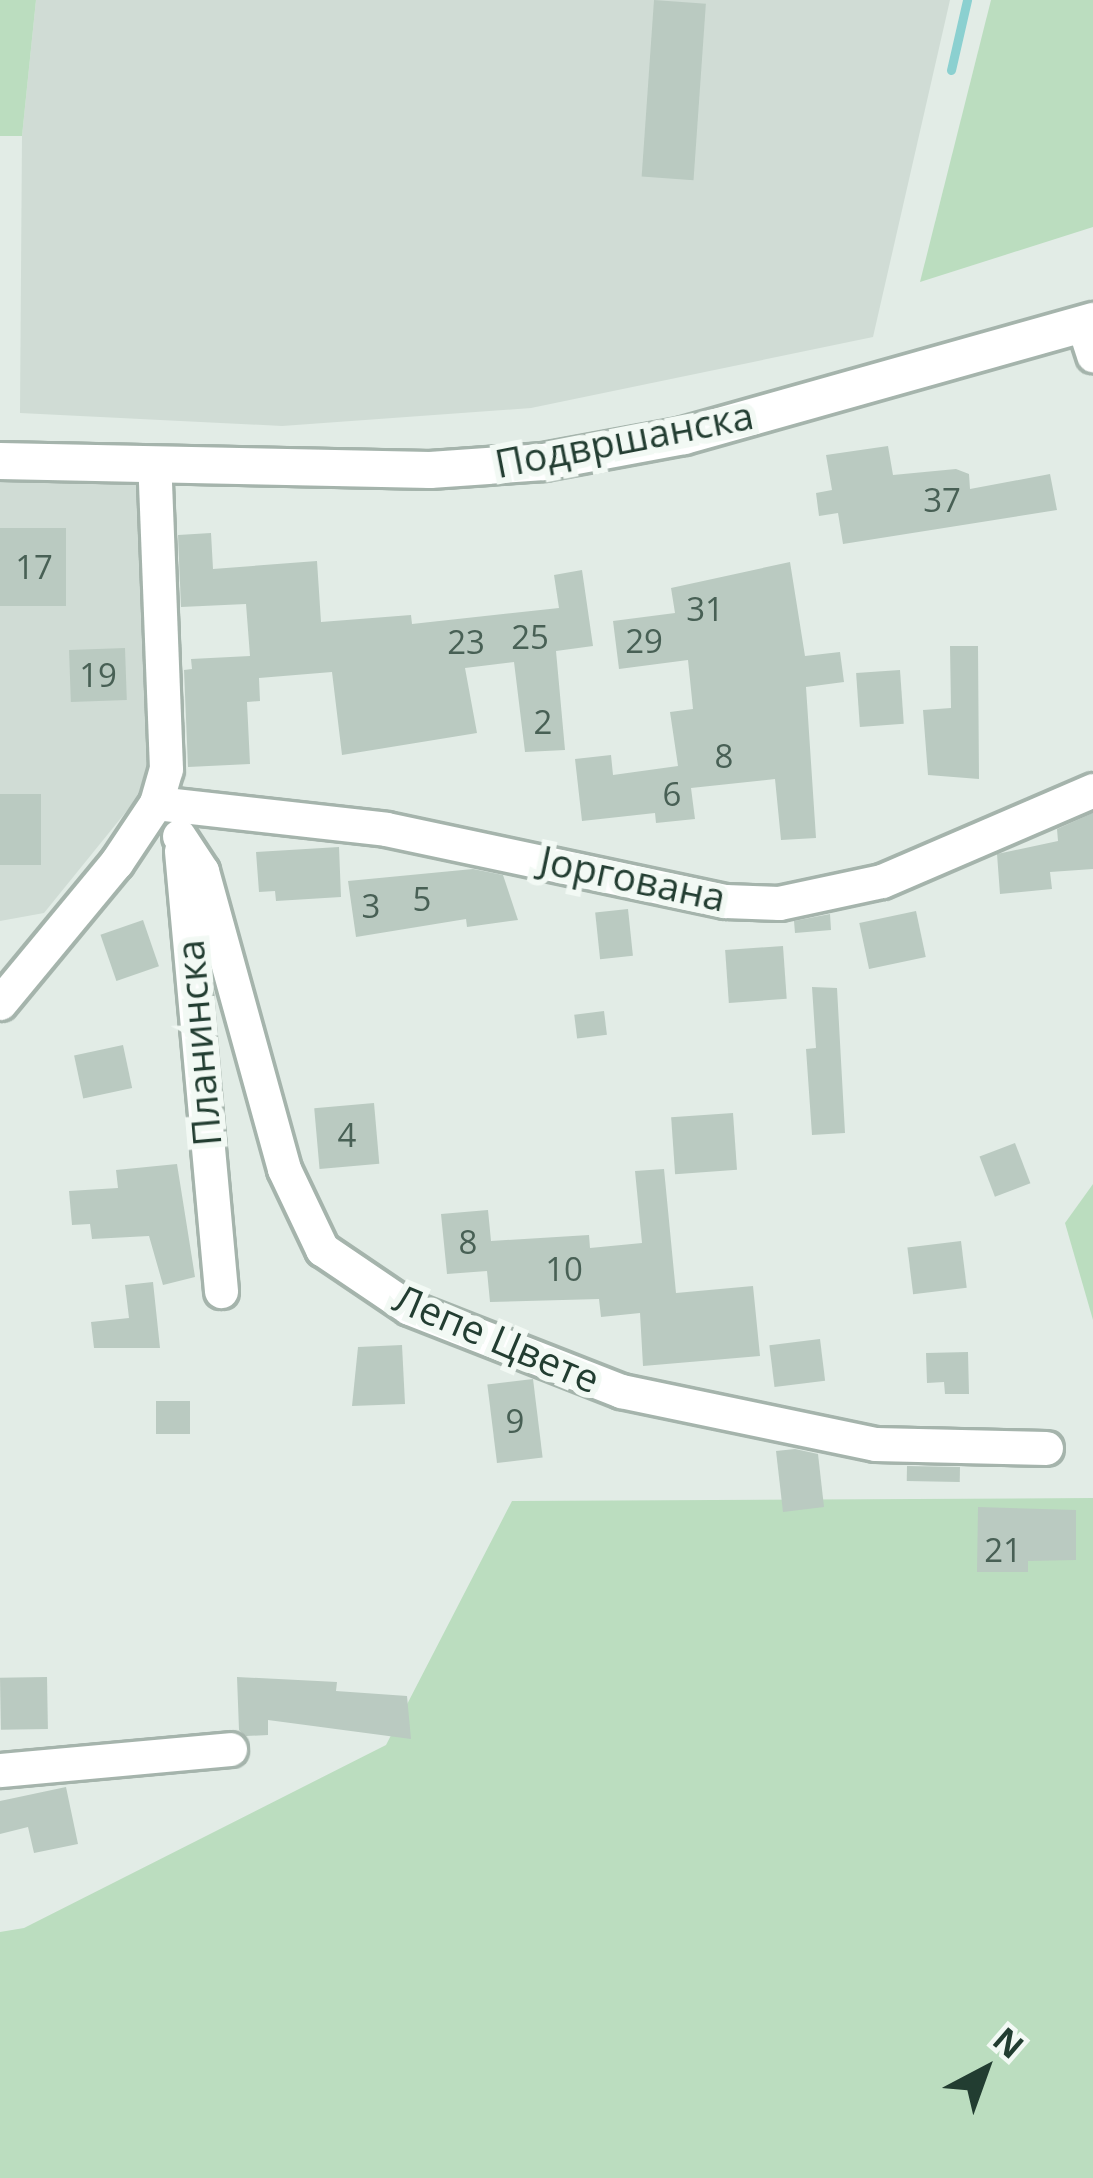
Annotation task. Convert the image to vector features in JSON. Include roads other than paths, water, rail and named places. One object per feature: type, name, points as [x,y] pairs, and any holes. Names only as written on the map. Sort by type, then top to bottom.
[{"type":"street","name":"Подвршанска","points":[[0,461],[430,470],[544,461],[684,436],[1090,333]]},
{"type":"street","points":[[0,1004],[156,803],[166,769],[154,463]]},
{"type":"street","name":"Јоргована","points":[[156,803],[386,829],[725,902],[779,903],[882,881],[1093,790]]},
{"type":"street","name":"Планинска","points":[[156,803],[179,836],[221,1291]]},
{"type":"street","name":"Лепе Цвете","points":[[179,836],[202,871],[284,1169],[322,1249],[409,1308],[621,1390],[875,1444],[1046,1448]]},
{"type":"street","points":[[0,1770],[230,1749]]},
{"type":"waterway","points":[[951,70],[967,0]]}]
